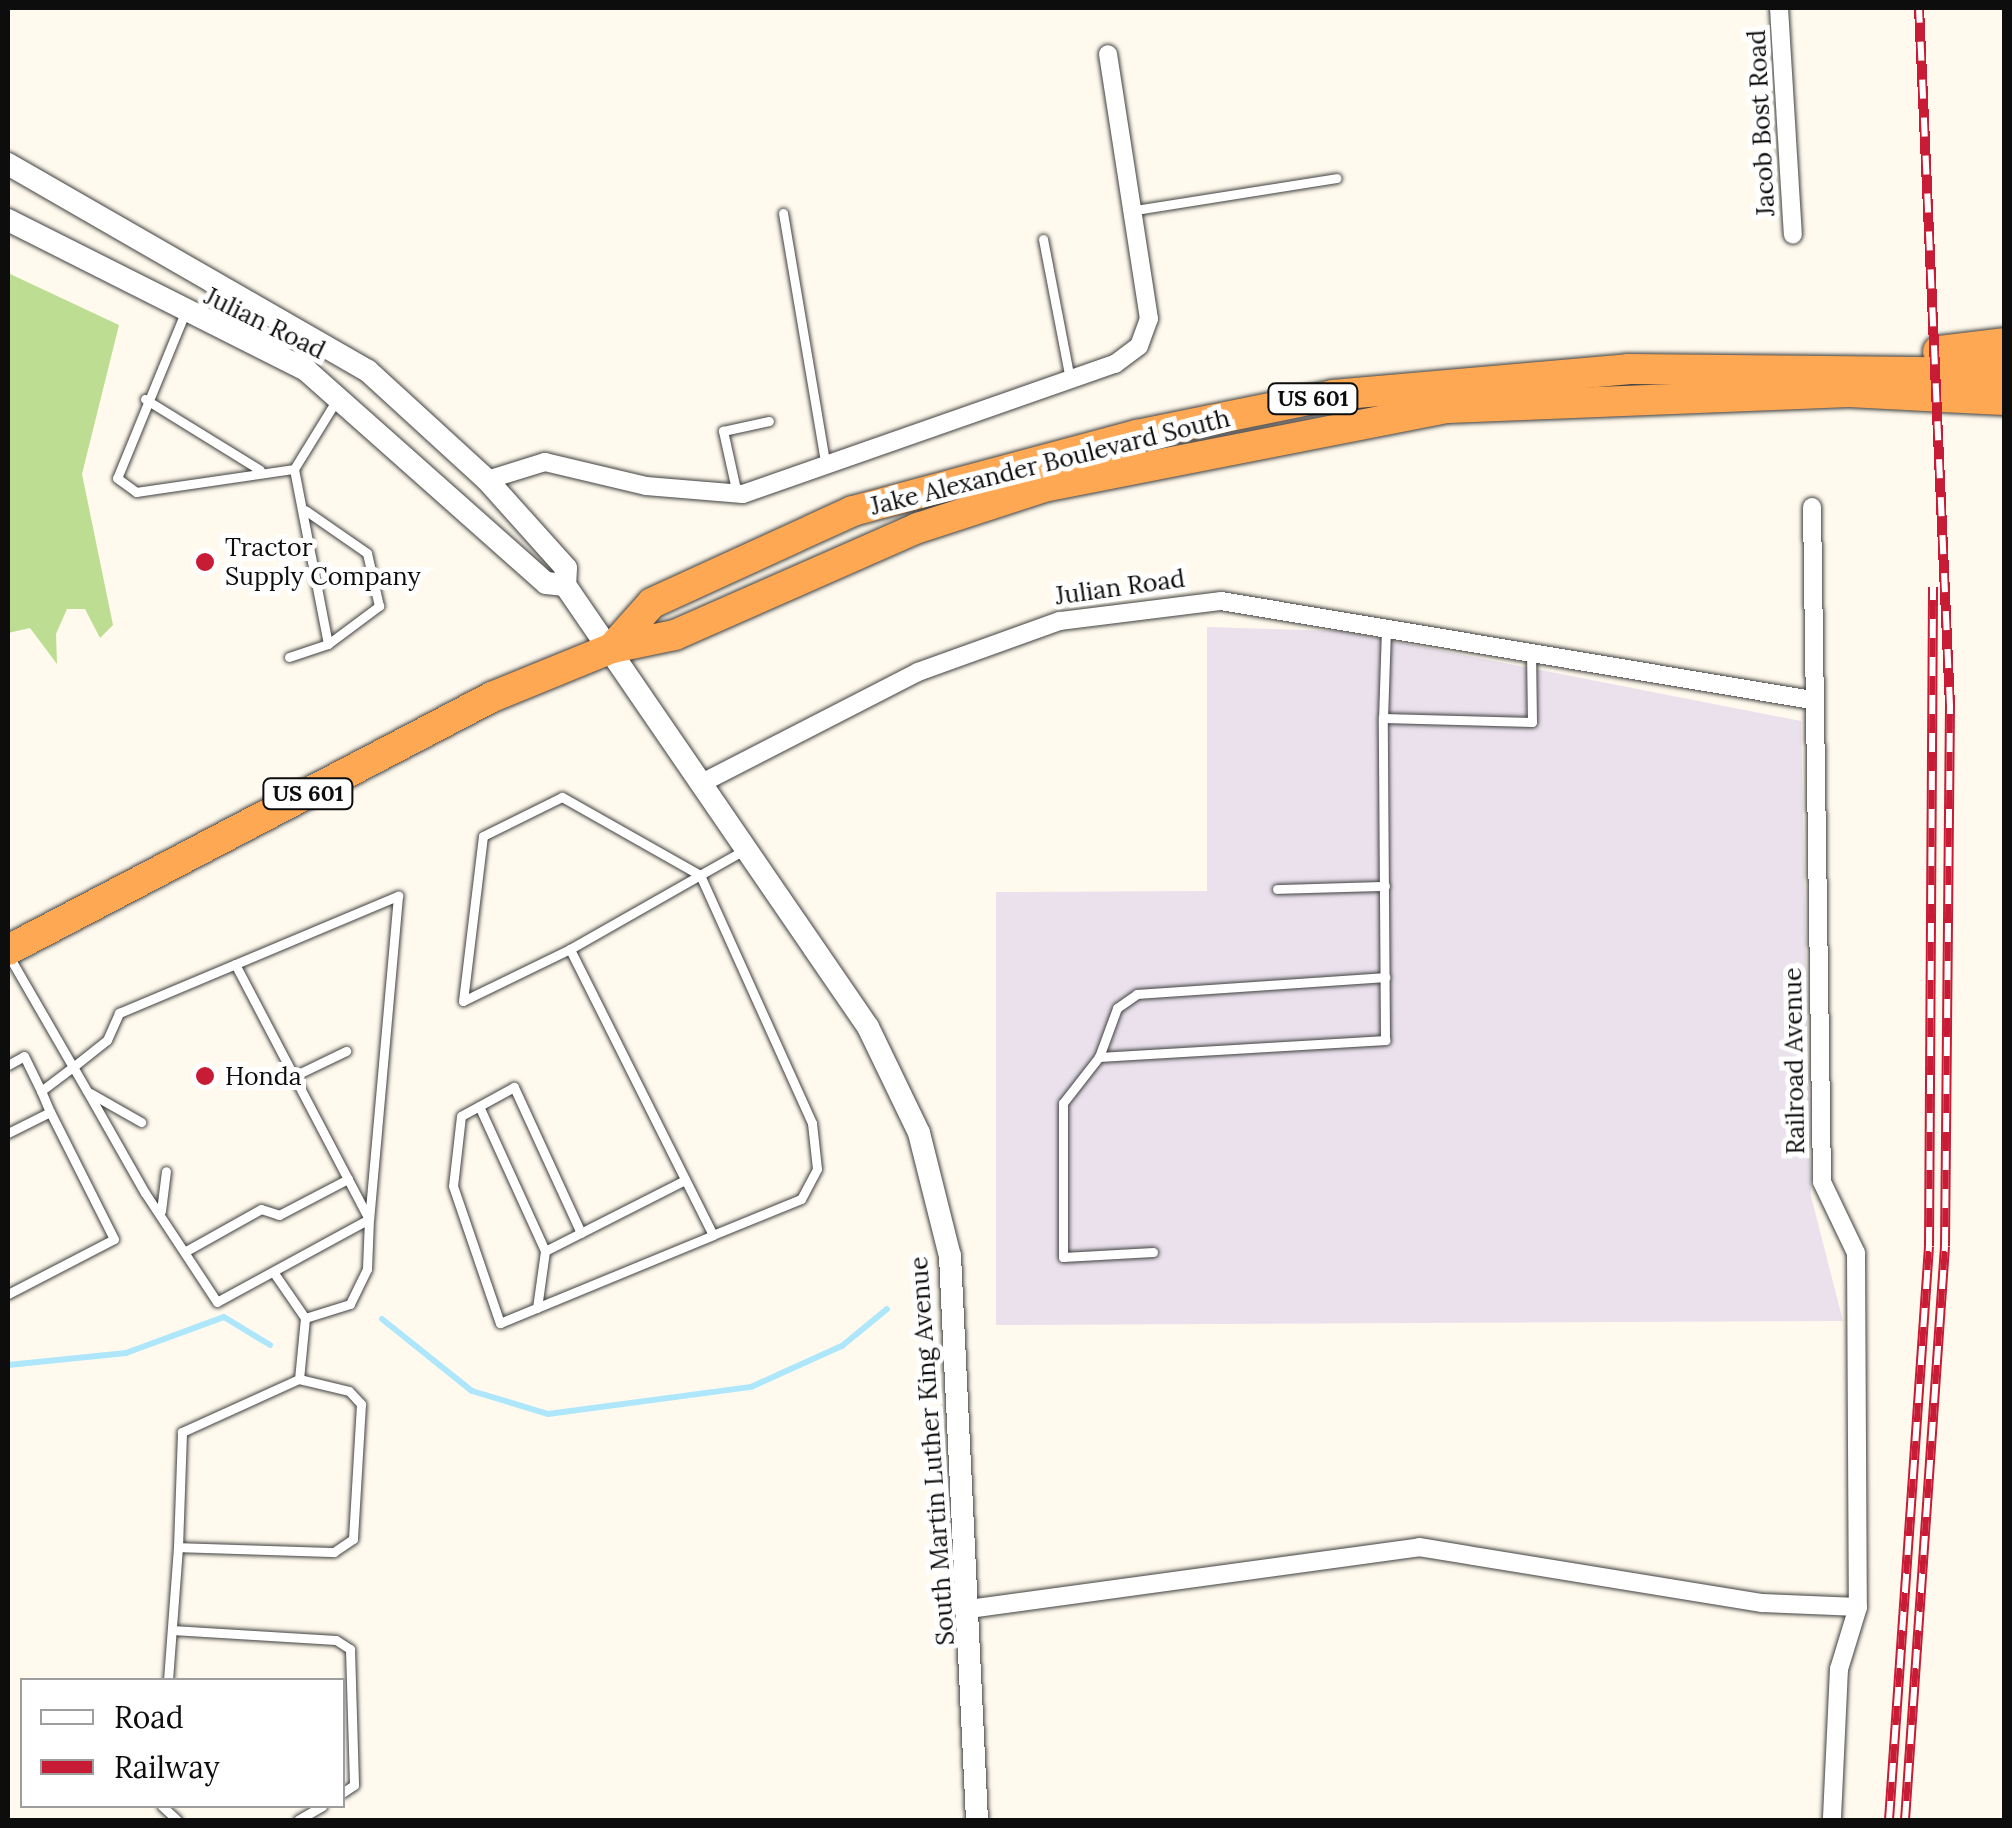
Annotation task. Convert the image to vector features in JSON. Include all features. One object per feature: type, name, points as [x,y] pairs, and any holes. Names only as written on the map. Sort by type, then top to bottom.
[{"type":"highway","points":[[1628,369],[2004,344]]},
{"type":"highway","name":"Jake Alexander Boulevard South","points":[[612,648],[652,602],[755,552],[853,511],[968,479],[1333,395],[1628,369],[2004,373]]},
{"type":"highway","name":"Jake Alexander Boulevard South","points":[[8,952],[492,697],[612,648],[675,635],[818,567],[1044,487],[1302,430],[1448,408],[1651,395],[2004,400]]},
{"type":"street","name":"Jacob Bost Road","points":[[1779,8],[1793,235]]},
{"type":"street","points":[[487,480],[545,462],[646,486],[737,494],[1070,379],[1139,346],[1149,319],[1108,54]]},
{"type":"street","name":"Julian Road","points":[[10,166],[368,372],[487,480],[544,538],[566,568],[565,585],[704,782],[918,672],[1060,621],[1221,601],[1812,700]]},
{"type":"street","name":"Julian Road","points":[[8,220],[341,395],[546,583],[565,585]]},
{"type":"street","name":"Railroad Avenue","points":[[1812,507],[1822,1182],[1856,1253],[1858,1607],[1840,1669],[1832,1820]]},
{"type":"street","name":"South Martin Luther King Avenue","points":[[704,782],[868,1027],[919,1133],[950,1256],[970,1610],[977,1820]]},
{"type":"street","points":[[970,1610],[1420,1547],[1762,1603],[1858,1607]]},
{"type":"lane","points":[[1135,210],[1336,178]]},
{"type":"lane","points":[[782,213],[826,462]]},
{"type":"lane","points":[[1043,239],[1070,379]]},
{"type":"lane","points":[[184,315],[116,464],[125,486],[136,492],[260,470],[294,469]]},
{"type":"lane","points":[[328,644],[294,469],[341,395]]},
{"type":"lane","points":[[145,399],[260,470]]},
{"type":"lane","points":[[737,494],[723,431],[770,421]]},
{"type":"lane","points":[[288,656],[328,644],[379,606],[367,553],[305,510]]},
{"type":"lane","points":[[1100,1056],[1386,1040],[1386,629]]},
{"type":"lane","points":[[1384,718],[1532,722],[1531,653]]},
{"type":"lane","points":[[581,1233],[514,1087],[462,1116],[453,1186],[500,1322],[801,1198],[817,1168],[812,1123],[700,875],[562,797],[483,836],[463,1000],[570,949],[700,875],[748,848]]},
{"type":"lane","points":[[1277,889],[1384,886]]},
{"type":"lane","points":[[41,1091],[108,1040],[119,1013],[398,896],[367,1269],[350,1304],[305,1318]]},
{"type":"lane","points":[[570,949],[713,1235]]},
{"type":"lane","points":[[8,952],[87,1092],[217,1302],[369,1219]]},
{"type":"lane","points":[[235,964],[369,1219]]},
{"type":"lane","points":[[1152,1252],[1063,1257],[1063,1103],[1100,1056],[1118,1008],[1137,994],[1385,977]]},
{"type":"lane","points":[[294,1076],[346,1051]]},
{"type":"lane","points":[[8,1065],[24,1056],[114,1240],[8,1294]]},
{"type":"lane","points":[[87,1092],[141,1122]]},
{"type":"lane","points":[[479,1106],[545,1251],[538,1308]]},
{"type":"lane","points":[[8,1133],[50,1112]]},
{"type":"lane","points":[[162,1212],[166,1170]]},
{"type":"lane","points":[[186,1251],[261,1209],[279,1215],[348,1180]]},
{"type":"lane","points":[[545,1251],[686,1180]]},
{"type":"lane","points":[[274,1273],[305,1318],[299,1379]]},
{"type":"lane","points":[[168,1678],[182,1432],[299,1379],[349,1391],[361,1404],[346,1549],[178,1547]]},
{"type":"lane","points":[[172,1630],[336,1640],[350,1649],[354,1786],[345,1791]]},
{"type":"shaded area","points":[[1207,627],[1341,631],[1801,721],[1811,1196],[1843,1321],[996,1325],[996,892],[1207,891]]},
{"type":"green space","points":[[8,273],[119,325],[82,474],[113,625],[100,638],[85,609],[67,609],[56,634],[57,664],[30,628],[8,633]]},
{"type":"waterway","points":[[382,1319],[472,1391],[548,1414],[751,1387],[842,1346],[887,1309]]},
{"type":"waterway","points":[[8,1365],[126,1353],[224,1317],[270,1345]]},
{"type":"railway","points":[[1905,1820],[1945,1246],[1950,706],[1919,8]]},
{"type":"railway","points":[[1889,1820],[1929,1246],[1933,587]]},
{"type":"place","name":"Tractor Supply Company","points":[[205,562]]},
{"type":"place","name":"Honda","points":[[205,1076]]}]
